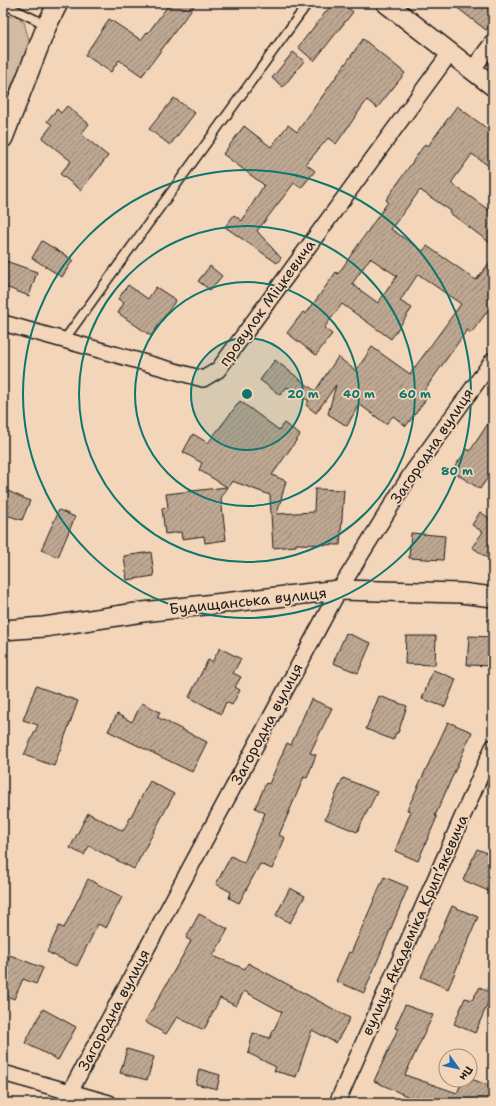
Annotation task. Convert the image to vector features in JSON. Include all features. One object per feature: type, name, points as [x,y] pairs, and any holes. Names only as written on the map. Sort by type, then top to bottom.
[{"type":"street","points":[[3,138],[47,25],[58,3]]},
{"type":"street","points":[[386,3],[493,86]]},
{"type":"street","points":[[472,70],[493,42]]},
{"type":"street","name":"провулок Міцкевича","points":[[3,323],[203,379],[218,370],[450,53]]},
{"type":"street","name":"Загородна вулиця","points":[[67,1098],[339,590],[411,474],[493,360]]},
{"type":"street","name":"Будищанська вулиця","points":[[3,630],[44,627],[143,612],[339,590],[461,593],[493,597]]},
{"type":"street","name":"вулиця Академіка Крипʼякевича","points":[[337,1103],[493,747]]},
{"type":"street","points":[[3,1073],[67,1098],[109,1103]]},
{"type":"lane","points":[[64,340],[308,3]]},
{"type":"lane","points":[[3,4],[47,25]]},
{"type":"shaded area","points":[[3,13],[24,22],[30,44],[3,105]]},
{"type":"building","points":[[170,3],[196,3],[142,76],[119,60],[111,72],[85,55],[109,19],[141,40]]},
{"type":"building","points":[[333,3],[342,3],[353,12],[314,61],[298,47]]},
{"type":"building","points":[[451,3],[493,3],[493,21],[486,30]]},
{"type":"building","points":[[363,39],[405,73],[377,108],[367,100],[336,144],[328,138],[306,164],[315,171],[301,188],[294,183],[257,231],[281,258],[277,263],[225,227],[234,215],[242,221],[264,185],[223,154],[244,126],[271,147],[288,125],[297,132]]},
{"type":"building","points":[[293,52],[304,61],[283,87],[272,78]]},
{"type":"building","points":[[174,98],[195,113],[170,145],[149,129]]},
{"type":"building","points":[[67,106],[89,124],[81,134],[108,156],[81,190],[60,174],[71,161],[42,138],[52,125],[47,121],[57,109],[61,113]]},
{"type":"building","points":[[457,106],[493,133],[493,169],[472,154],[451,183],[493,213],[493,245],[450,213],[451,211],[420,190],[391,229],[423,251],[427,246],[476,280],[493,258],[493,304],[471,333],[467,330],[421,395],[426,399],[406,426],[393,416],[386,424],[359,404],[347,426],[328,414],[336,385],[316,413],[306,405],[309,401],[287,387],[280,395],[260,380],[275,360],[315,391],[338,357],[356,371],[372,347],[410,374],[461,304],[418,274],[400,301],[412,308],[391,339],[342,304],[324,328],[332,334],[316,355],[287,333],[303,312],[306,314],[336,272],[338,274],[388,202],[386,200],[425,144],[428,146]],"holes":[[[370,258],[397,276],[378,303],[352,284]]]},
{"type":"building","points":[[42,241],[73,260],[62,277],[32,258]]},
{"type":"building","points":[[3,260],[37,272],[29,296],[3,286]]},
{"type":"building","points":[[210,266],[222,276],[210,290],[198,281]]},
{"type":"building","points":[[128,285],[148,299],[156,287],[176,300],[151,336],[118,313],[124,303],[118,299]]},
{"type":"building","points":[[240,401],[279,430],[284,423],[300,435],[272,475],[286,481],[277,514],[314,512],[315,489],[344,490],[340,545],[296,544],[296,546],[273,548],[270,495],[232,481],[221,498],[226,540],[205,543],[204,536],[182,539],[181,532],[165,534],[162,508],[168,507],[166,494],[227,487],[199,470],[202,463],[183,452],[193,434],[208,443]]},
{"type":"building","points":[[493,416],[493,470],[480,489],[452,471],[467,449],[470,451]]},
{"type":"building","points":[[8,491],[30,501],[22,520],[3,514],[3,502]]},
{"type":"building","points":[[59,510],[75,517],[58,557],[41,550]]},
{"type":"building","points":[[480,512],[492,520],[493,518],[493,562],[472,547],[483,532],[472,525]]},
{"type":"building","points":[[411,533],[445,536],[443,560],[409,558]]},
{"type":"building","points":[[151,552],[154,576],[127,580],[124,556]]},
{"type":"building","points":[[346,633],[371,643],[358,673],[333,663]]},
{"type":"building","points":[[406,636],[436,636],[435,665],[405,664]]},
{"type":"building","points":[[469,636],[493,637],[493,666],[467,665]]},
{"type":"building","points":[[220,648],[241,659],[233,673],[241,677],[235,687],[240,690],[232,705],[226,702],[221,714],[189,697],[208,660],[212,662]]},
{"type":"building","points":[[433,670],[456,679],[445,707],[422,699]]},
{"type":"building","points":[[36,686],[78,701],[54,766],[24,755],[38,725],[23,720]]},
{"type":"building","points":[[379,696],[407,706],[398,733],[396,733],[393,740],[366,729]]},
{"type":"building","points":[[311,699],[332,708],[310,753],[316,755],[307,778],[304,777],[279,835],[285,838],[272,869],[260,864],[239,903],[229,898],[231,892],[216,884],[231,856],[244,863],[265,813],[255,808],[266,783],[269,784],[287,743],[291,745]]},
{"type":"building","points":[[142,703],[160,712],[157,717],[207,742],[192,772],[108,731],[117,714],[132,722]]},
{"type":"building","points":[[448,722],[472,732],[435,816],[437,817],[418,861],[395,851],[411,811],[407,810]]},
{"type":"building","points":[[343,778],[377,792],[357,832],[325,819]]},
{"type":"building","points":[[150,781],[174,794],[134,869],[89,846],[84,855],[70,848],[88,813],[123,831]]},
{"type":"building","points":[[477,849],[493,855],[493,893],[463,880]]},
{"type":"building","points":[[384,877],[408,887],[364,993],[336,981],[349,952],[351,953]]},
{"type":"building","points":[[88,879],[122,897],[106,928],[98,924],[77,966],[47,952],[59,926],[64,928]]},
{"type":"building","points":[[290,888],[305,896],[290,923],[276,915]]},
{"type":"building","points":[[452,906],[478,917],[448,989],[421,977]]},
{"type":"building","points":[[199,914],[228,929],[213,956],[245,969],[248,963],[350,1018],[336,1043],[312,1030],[296,1077],[274,1071],[276,1067],[248,1053],[253,1033],[270,1038],[282,1012],[244,991],[236,1006],[220,998],[204,1030],[177,1017],[166,1034],[145,1022],[191,941],[186,938]]},
{"type":"building","points":[[10,955],[43,968],[36,984],[23,979],[14,999],[3,994],[3,973]]},
{"type":"building","points":[[480,987],[492,994],[475,1033],[454,1024],[465,998],[472,1000]]},
{"type":"building","points":[[405,1005],[433,1015],[405,1075],[438,1086],[438,1088],[457,1093],[459,1088],[478,1088],[478,1081],[493,1087],[493,1103],[422,1103],[374,1081],[398,1029],[395,1028]]},
{"type":"building","points":[[43,1009],[76,1027],[58,1060],[25,1043]]},
{"type":"building","points":[[127,1049],[154,1057],[147,1080],[120,1073]]},
{"type":"building","points":[[199,1069],[220,1075],[217,1089],[196,1084]]}]
